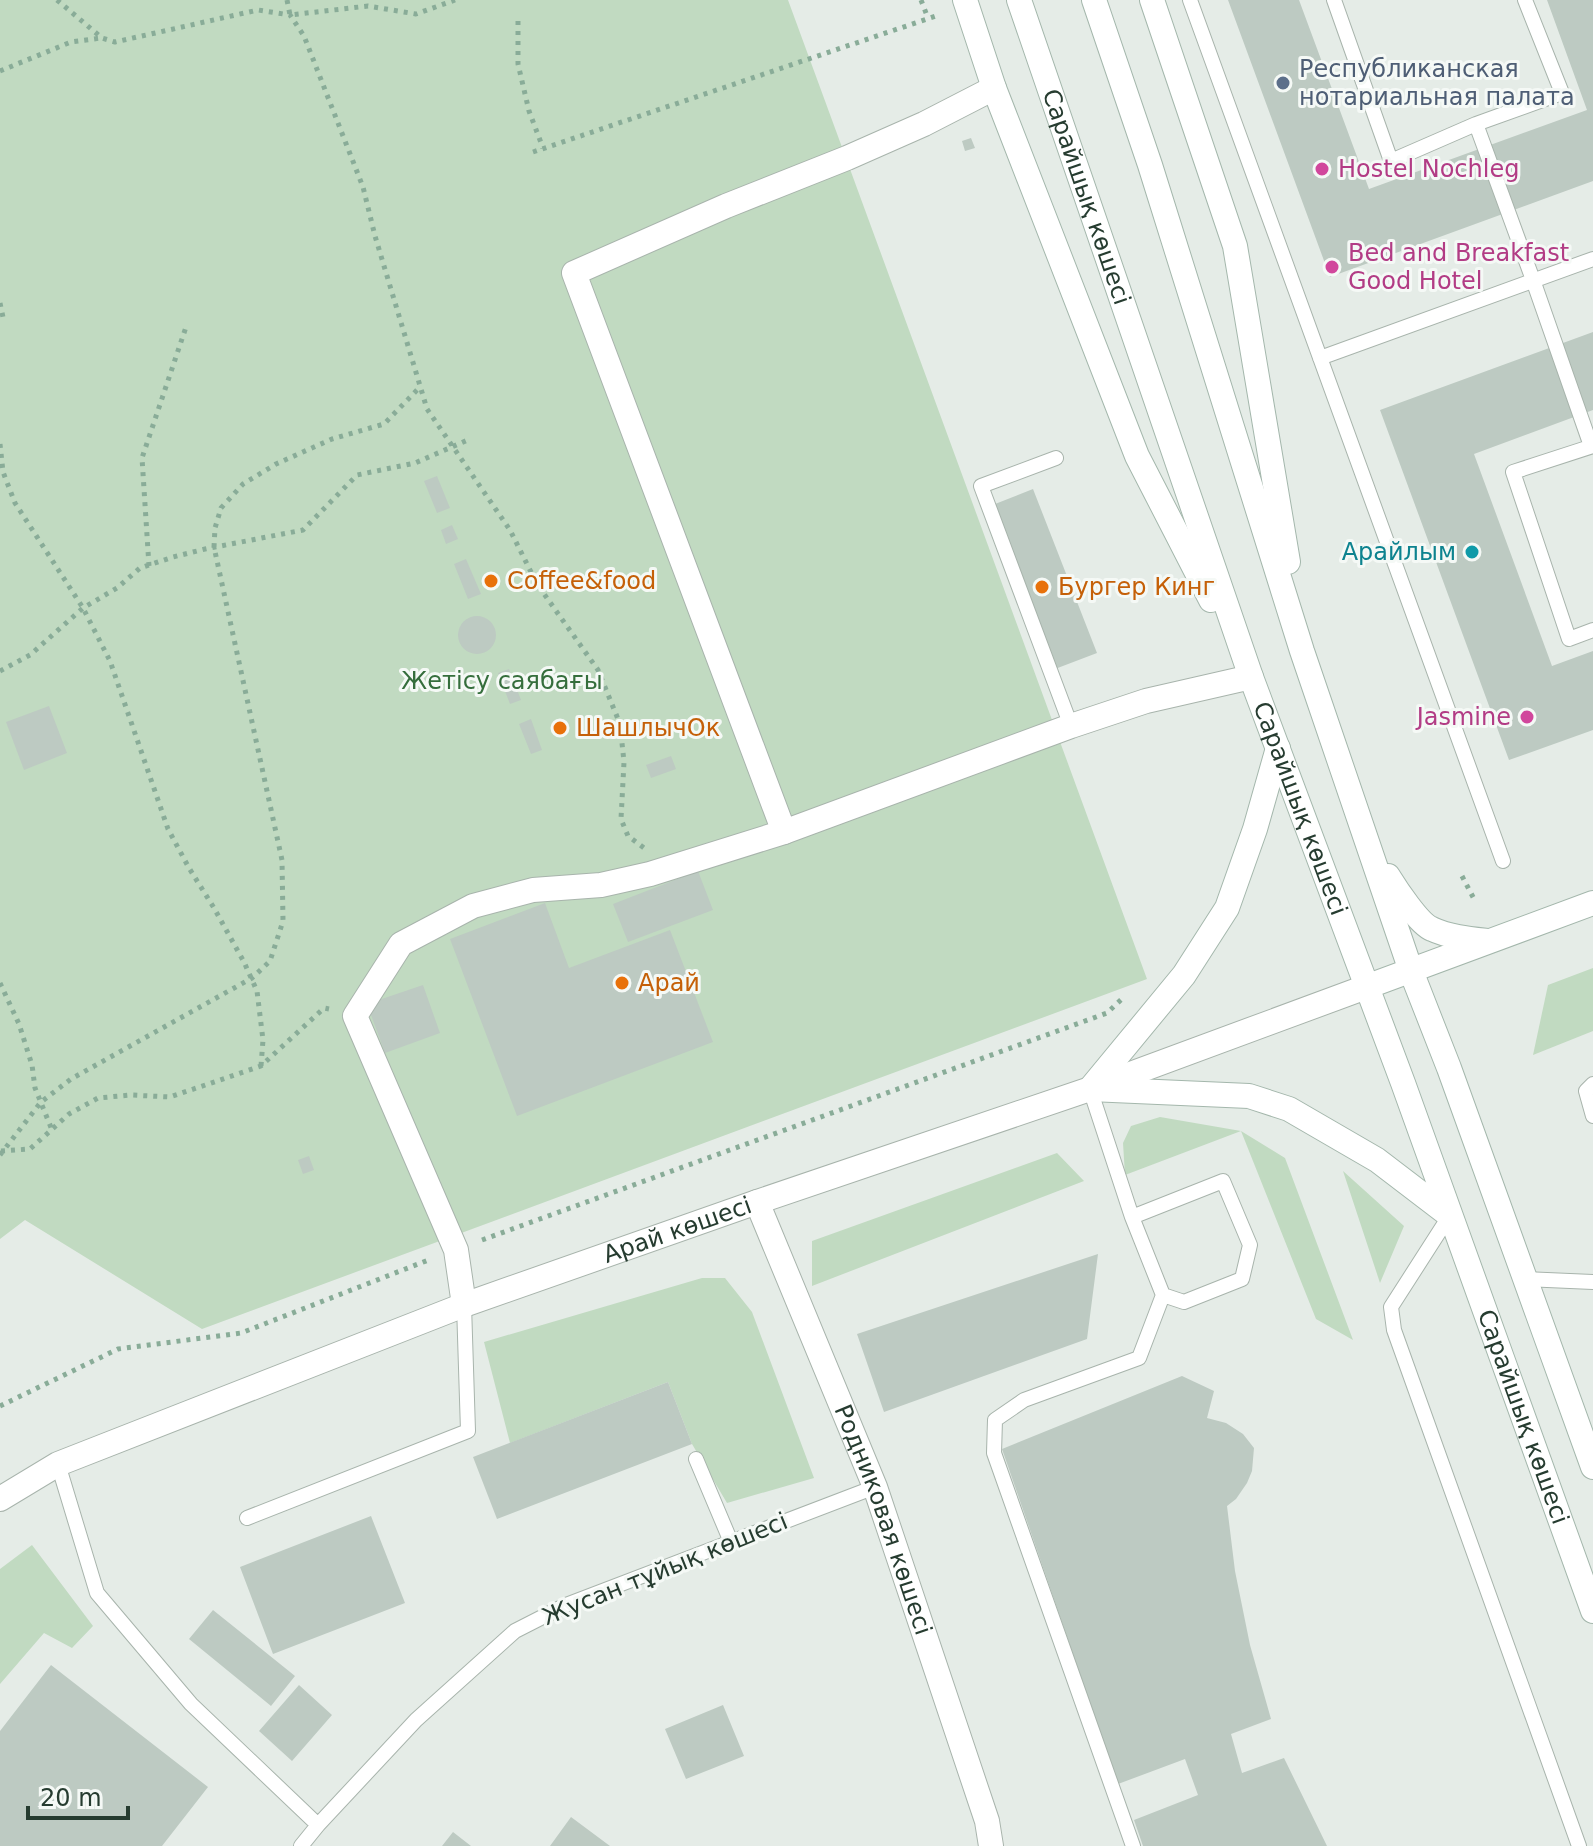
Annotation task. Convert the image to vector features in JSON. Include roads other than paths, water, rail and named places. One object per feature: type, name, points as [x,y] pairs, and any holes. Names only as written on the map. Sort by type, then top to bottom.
[{"type":"main road","name":"Сарайшық көшесі","points":[[1019,0],[1251,677],[1593,1611]]},
{"type":"main road","name":"Сарайшық көшесі","points":[[1094,0],[1150,165],[1302,651],[1411,971],[1593,1467]]},
{"type":"main road","points":[[1152,0],[1235,246],[1302,651]]},
{"type":"main road","points":[[464,1305],[456,1250],[355,1016],[401,944],[473,906],[533,890],[601,885],[650,874],[784,832],[1146,701],[1251,677],[1137,456],[994,88],[966,3]]},
{"type":"main road","points":[[784,832],[574,273],[911,130],[994,88]]},
{"type":"main road","points":[[1090,1089],[1184,975],[1227,908],[1255,829],[1278,748]]},
{"type":"main road","points":[[1370,849],[1430,929],[1490,941]]},
{"type":"main road","name":"Арай көшесі","points":[[0,1499],[58,1464],[464,1305],[1090,1089],[1593,903]]},
{"type":"main road","points":[[1090,1089],[1249,1096],[1289,1109],[1377,1160],[1450,1215]]},
{"type":"main road","name":"Родниковая көшесі","points":[[757,1202],[875,1487],[987,1821],[991,1846]]},
{"type":"lane","points":[[1190,0],[1503,861]]},
{"type":"lane","points":[[1334,0],[1391,161],[1476,124],[1562,93],[1525,0]]},
{"type":"lane","points":[[1476,124],[1592,446],[1513,472],[1569,639],[1593,630]]},
{"type":"lane","points":[[1320,358],[1593,259]]},
{"type":"lane","points":[[1056,458],[981,486],[1071,726]]},
{"type":"lane","points":[[1593,1084],[1586,1091],[1593,1116]]},
{"type":"lane","points":[[1090,1089],[1132,1217],[1163,1295],[1139,1358],[1024,1400],[995,1420],[994,1453],[1133,1846]]},
{"type":"lane","points":[[1132,1217],[1223,1181],[1250,1245],[1242,1279],[1184,1302],[1163,1295]]},
{"type":"lane","points":[[1450,1215],[1391,1307],[1394,1330],[1579,1846]]},
{"type":"lane","points":[[1524,1279],[1593,1282]]},
{"type":"lane","points":[[247,1518],[468,1431],[464,1305]]},
{"type":"lane","points":[[696,1459],[731,1542]]},
{"type":"lane","points":[[58,1464],[97,1593],[191,1704],[318,1825]]},
{"type":"lane","name":"Жусан тұйық көшесі","points":[[301,1846],[416,1720],[515,1631],[566,1605],[875,1487]]},
{"type":"place","name":"Республиканская нотариальная палата","points":[[1283,83]]},
{"type":"place","name":"Hostel Nochleg","points":[[1322,169]]},
{"type":"place","name":"Bed and Breakfast Good Hotel","points":[[1332,267]]},
{"type":"place","name":"Арайлым","points":[[1472,552]]},
{"type":"place","name":"Coffee&food","points":[[491,581]]},
{"type":"place","name":"Бургер Кинг","points":[[1042,587]]},
{"type":"place","name":"Jasmine","points":[[1527,717]]},
{"type":"place","name":"ШашлычОк","points":[[560,728]]},
{"type":"place","name":"Арай","points":[[622,983]]},
{"type":"park label","name":"Жетісу саябағы","points":[[502,681]]}]
